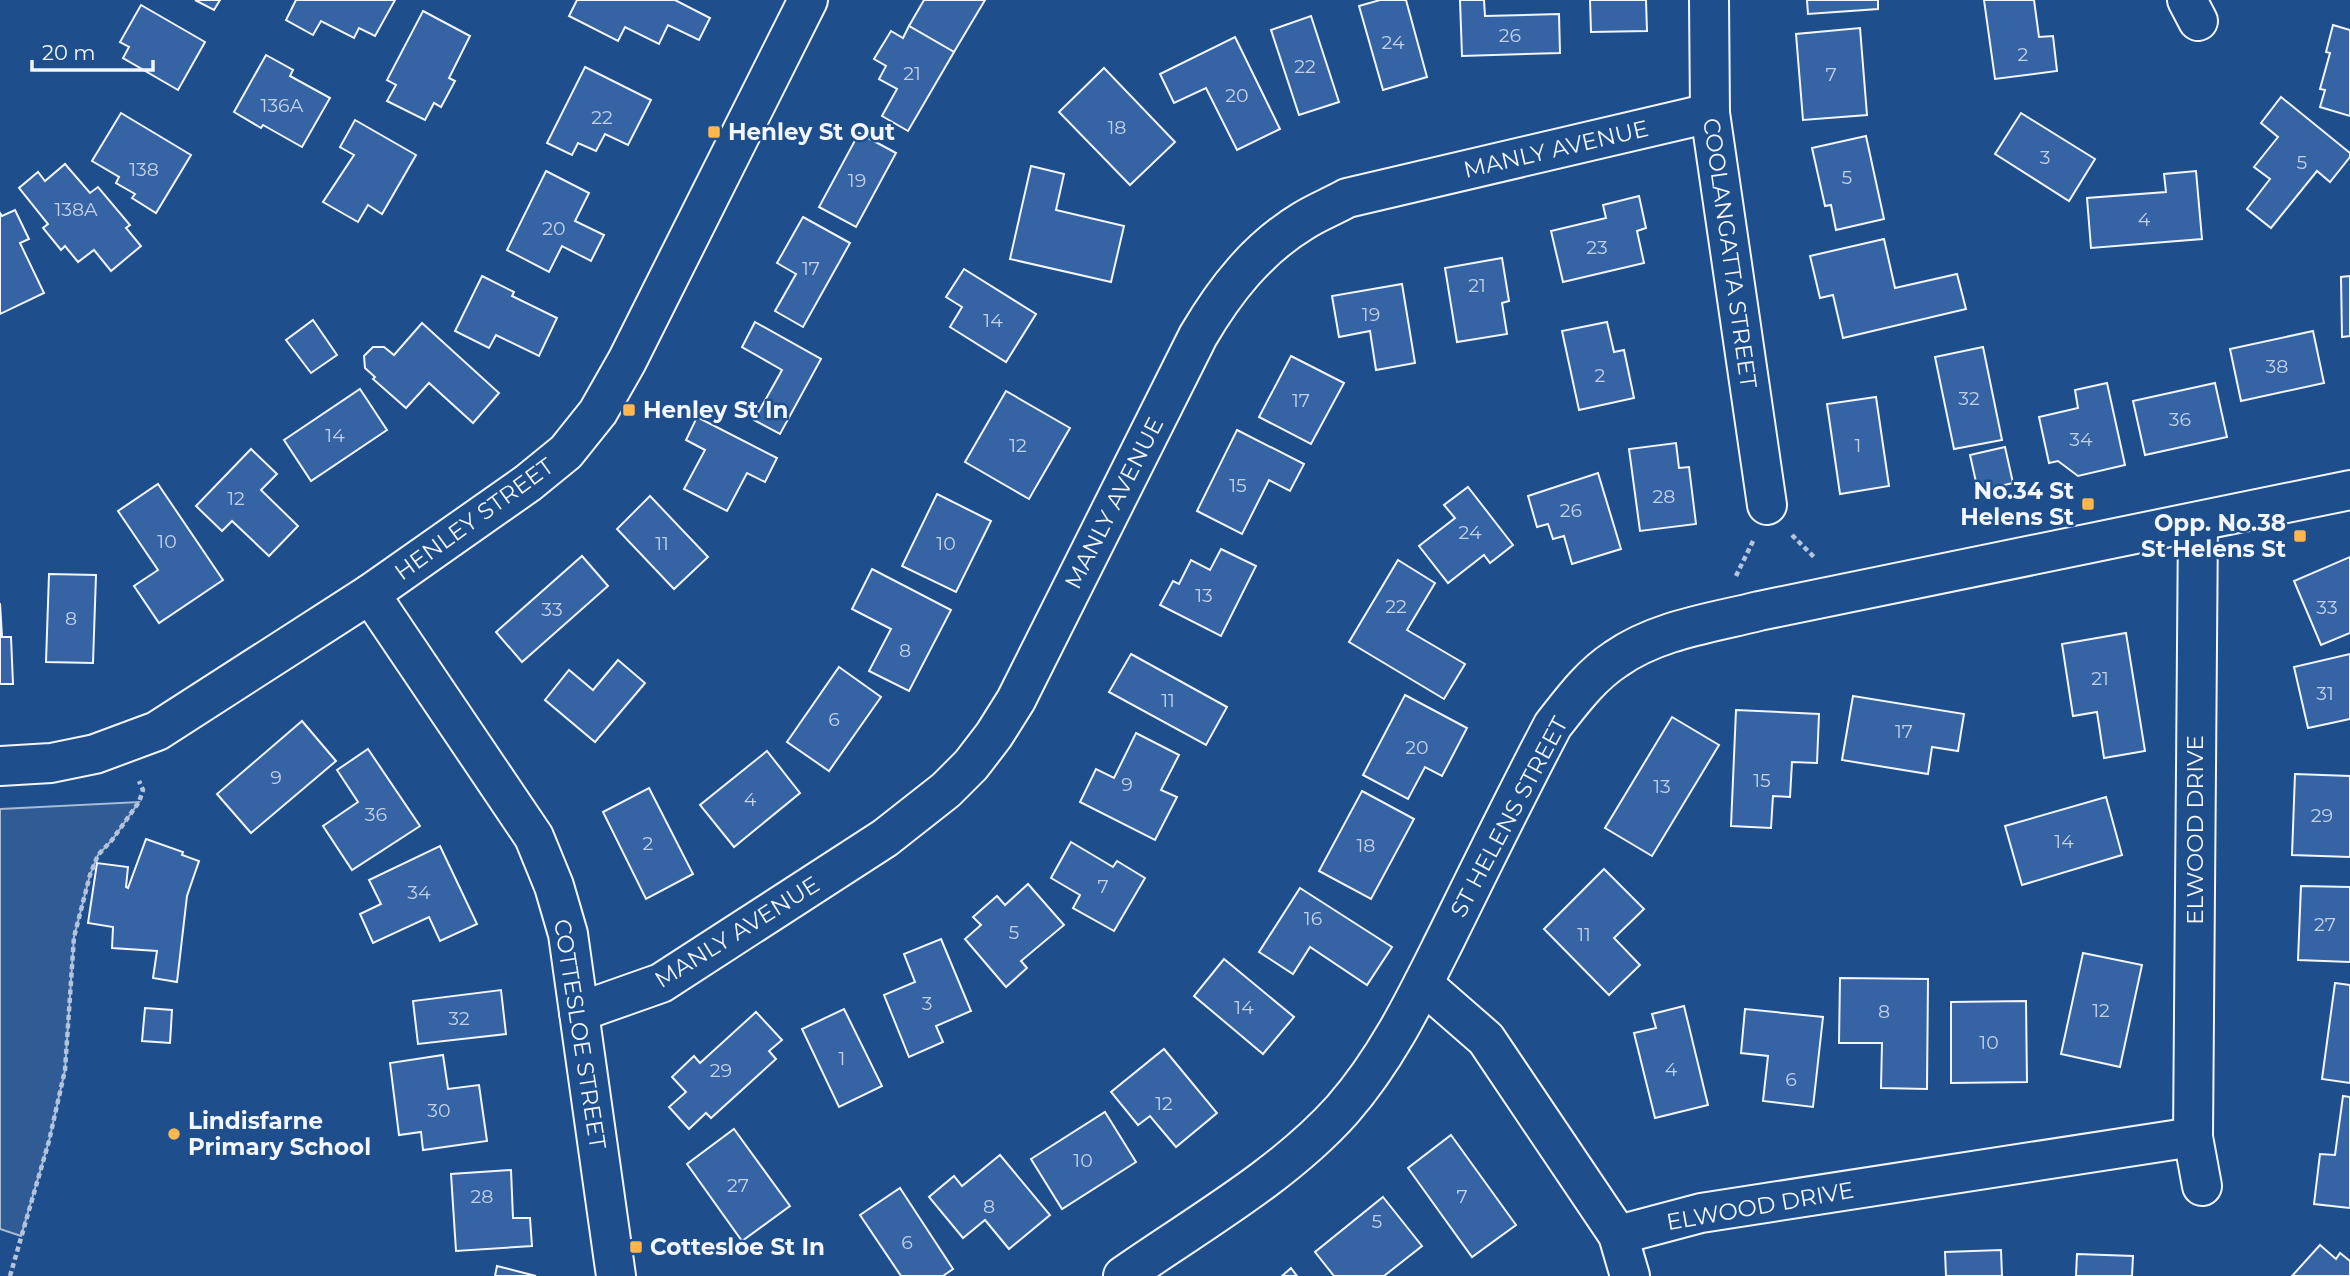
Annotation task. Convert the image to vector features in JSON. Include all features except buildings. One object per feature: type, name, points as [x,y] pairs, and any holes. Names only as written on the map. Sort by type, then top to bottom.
[{"type":"street","name":"HENLEY STREET","points":[[0,766],[51,764],[95,754],[157,732],[370,594],[528,483],[566,452],[598,412],[627,361],[808,0]]},
{"type":"street","name":"COOLANGATTA STREET","points":[[1709,0],[1710,113],[1767,505]]},
{"type":"street","name":"MANLY AVENUE","points":[[579,1012],[661,983],[885,838],[946,790],[971,765],[1016,700],[1198,336],[1219,300],[1244,268],[1271,244],[1303,221],[1347,198],[1710,113]]},
{"type":"street","name":"ST HELENS STREET","points":[[1124,1276],[1276,1170],[1309,1143],[1368,1077],[1394,1038],[1423,984],[1553,725],[1582,688],[1616,658],[1661,635],[1737,617],[2350,490]]},
{"type":"street","name":"ELWOOD DRIVE","points":[[2198,522],[2193,1137],[2202,1186]]},
{"type":"street","name":"COTTESLOE STREET","points":[[370,594],[534,837],[554,886],[568,934],[616,1276]]},
{"type":"street","points":[[1423,984],[1486,1039],[1618,1234],[1630,1276]]},
{"type":"street","name":"ELWOOD DRIVE","points":[[1618,1234],[1701,1213],[2193,1137]]},
{"type":"path","points":[[1767,505],[1788,531],[1821,563],[1832,596]]},
{"type":"path","points":[[1737,617],[1730,587],[1752,544],[1767,505]]},
{"type":"path","points":[[10,1276],[49,1141],[65,1070],[74,937],[90,875],[98,855],[139,802],[143,790],[124,744]]},
{"type":"shaded area","points":[[139,802],[98,855],[90,875],[74,937],[65,1070],[49,1141],[21,1236],[0,1229],[0,809]]},
{"type":"place","name":"Henley St Out","points":[[714,132]]},
{"type":"place","name":"Henley St In","points":[[629,410]]},
{"type":"place","name":"No.34 St Helens St","points":[[2088,504]]},
{"type":"place","name":"Opp. No.38 St Helens St","points":[[2300,536]]},
{"type":"place","name":"Lindisfarne Primary School","points":[[174,1134]]},
{"type":"place","name":"Cottesloe St In","points":[[636,1247]]}]
